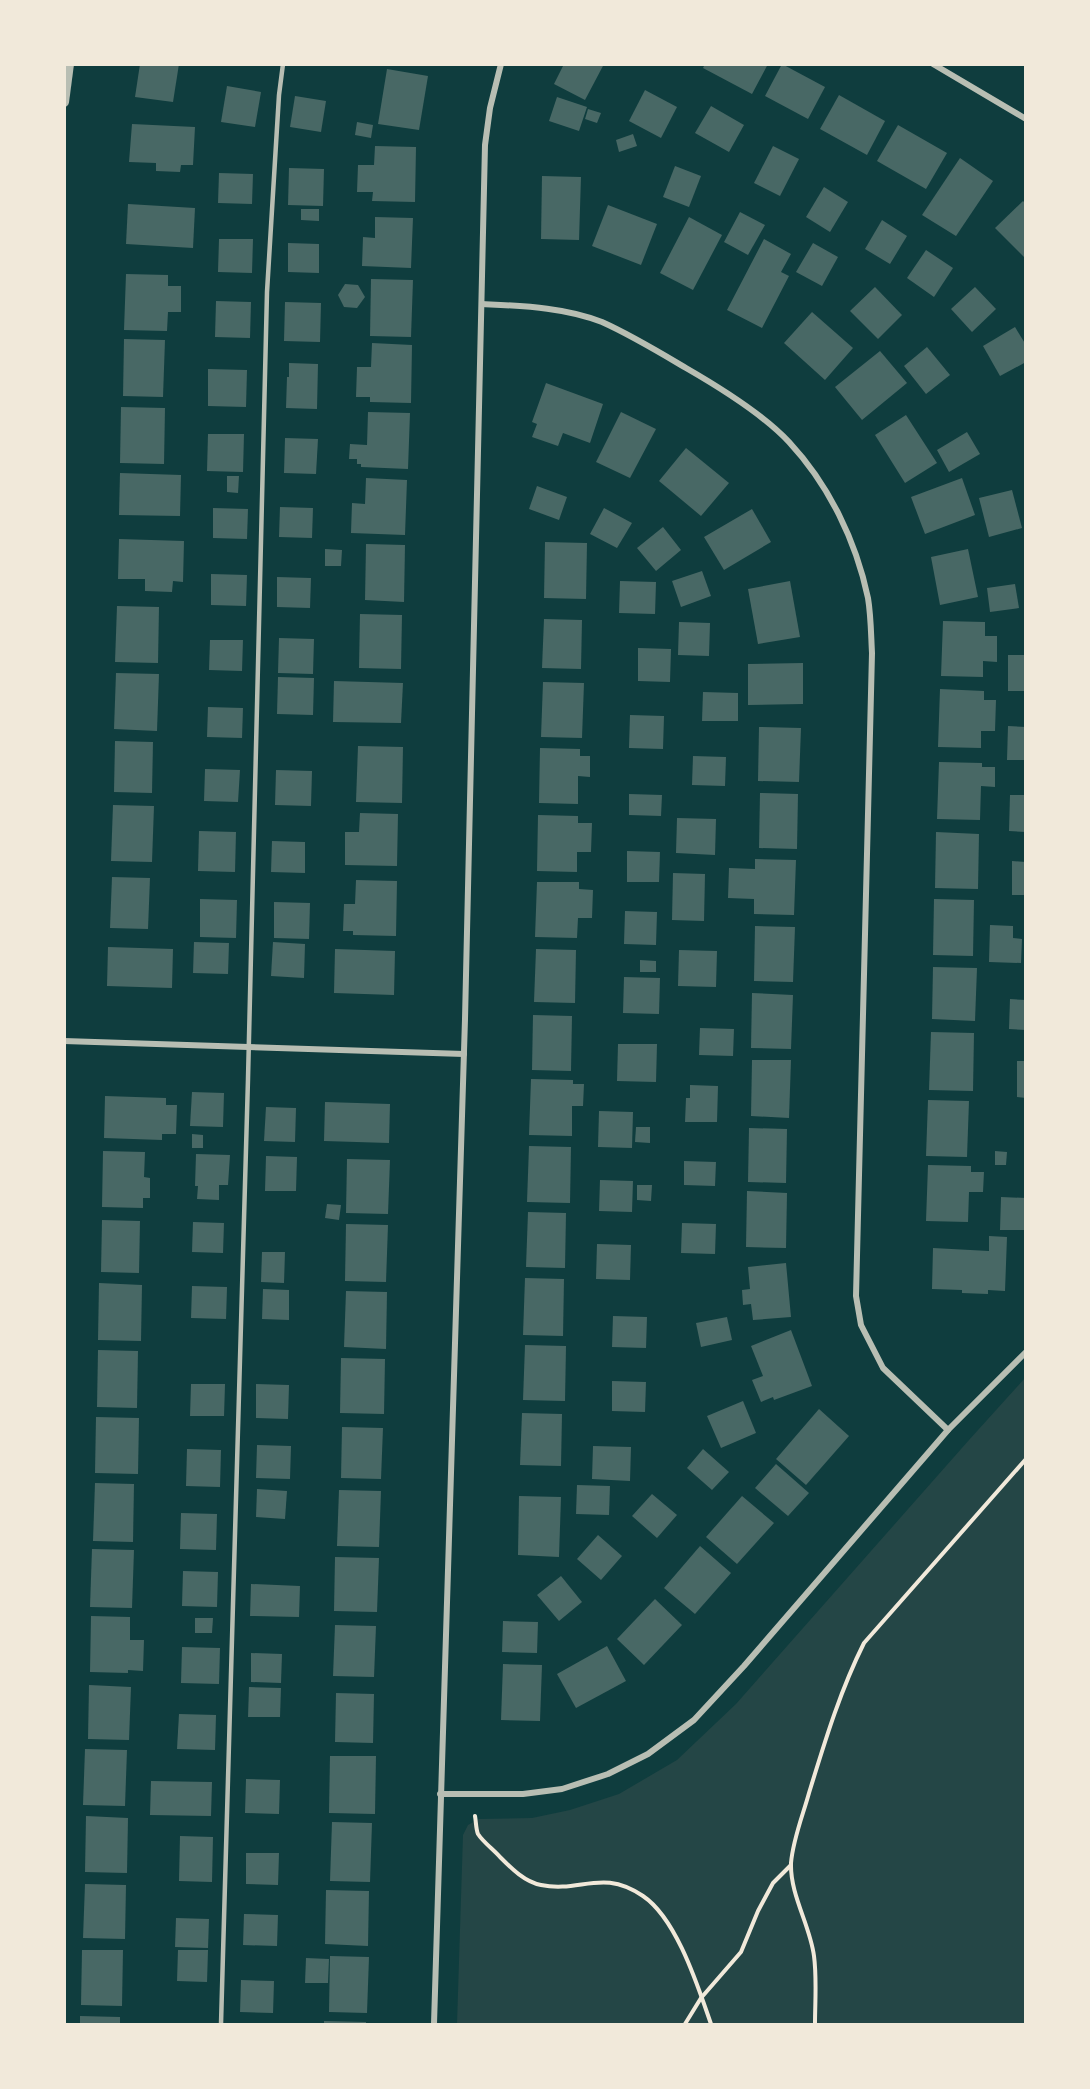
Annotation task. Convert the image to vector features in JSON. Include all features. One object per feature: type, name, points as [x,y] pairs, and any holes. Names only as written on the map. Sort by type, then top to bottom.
[{"type":"street","points":[[64,102],[69,64]]},
{"type":"street","points":[[434,2025],[464,1054],[485,145],[490,108],[501,64]]},
{"type":"street","points":[[933,64],[1026,119]]},
{"type":"street","points":[[482,304],[559,310],[601,322],[636,339],[712,383],[788,440],[816,473],[842,520],[858,560],[868,600],[872,653],[856,1296],[861,1325],[883,1368],[948,1430]]},
{"type":"street","points":[[64,1041],[464,1054]]},
{"type":"street","points":[[440,1794],[523,1794],[562,1789],[608,1774],[648,1754],[694,1720],[744,1666],[948,1430],[1026,1352]]},
{"type":"lane","points":[[221,2025],[249,1047],[267,292],[279,95],[283,64]]},
{"type":"path","points":[[815,2025],[815,1957],[809,1931],[795,1892],[791,1865],[796,1838],[849,1672],[864,1642],[1026,1459]]},
{"type":"path","points":[[475,1816],[478,1834],[512,1869],[539,1885],[612,1882],[625,1886],[645,1898],[666,1924],[690,1963],[711,2025]]},
{"type":"path","points":[[685,2025],[701,1998],[741,1952],[758,1911],[773,1883],[791,1865]]},
{"type":"shaded area","points":[[1025,1378],[1025,2024],[457,2024],[463,1835],[468,1825],[479,1819],[532,1818],[570,1810],[619,1794],[677,1760],[736,1704]]},
{"type":"building","points":[[140,64],[179,64],[173,102],[135,97]]},
{"type":"building","points":[[564,64],[604,64],[585,100],[554,84]]},
{"type":"building","points":[[705,64],[768,64],[752,94],[703,68]]},
{"type":"building","points":[[782,64],[825,87],[808,119],[765,96]]},
{"type":"building","points":[[387,69],[428,76],[419,130],[378,124]]},
{"type":"building","points":[[227,86],[261,92],[255,127],[221,122]]},
{"type":"building","points":[[645,90],[677,107],[661,138],[629,121]]},
{"type":"building","points":[[839,95],[885,121],[867,155],[820,129]]},
{"type":"building","points":[[295,96],[326,101],[321,132],[290,127]]},
{"type":"building","points":[[557,97],[587,107],[579,131],[549,121]]},
{"type":"building","points":[[711,106],[744,125],[729,152],[695,133]]},
{"type":"building","points":[[588,109],[601,113],[597,123],[585,119]]},
{"type":"building","points":[[357,122],[373,125],[371,138],[355,135]]},
{"type":"building","points":[[132,124],[195,127],[193,165],[181,165],[180,172],[156,171],[156,163],[129,162]]},
{"type":"building","points":[[898,125],[947,153],[926,189],[877,161]]},
{"type":"building","points":[[633,134],[637,146],[619,152],[616,140]]},
{"type":"building","points":[[375,146],[416,147],[415,202],[372,201],[373,192],[357,192],[358,165],[374,165]]},
{"type":"building","points":[[773,146],[799,159],[780,196],[754,183]]},
{"type":"building","points":[[960,158],[993,181],[956,236],[922,215]]},
{"type":"building","points":[[675,166],[701,176],[689,207],[663,197]]},
{"type":"building","points":[[289,168],[324,169],[323,206],[288,205]]},
{"type":"building","points":[[219,173],[253,174],[252,204],[218,203]]},
{"type":"building","points":[[542,176],[581,177],[579,240],[541,239]]},
{"type":"building","points":[[824,187],[848,202],[830,232],[806,217]]},
{"type":"building","points":[[1023,201],[1026,204],[1026,259],[995,228]]},
{"type":"building","points":[[128,204],[195,208],[193,248],[126,244]]},
{"type":"building","points":[[608,205],[657,224],[641,265],[592,246]]},
{"type":"building","points":[[301,209],[319,209],[319,221],[301,220]]},
{"type":"building","points":[[740,212],[765,225],[748,255],[724,242]]},
{"type":"building","points":[[375,217],[413,218],[411,268],[362,266],[363,237],[375,238]]},
{"type":"building","points":[[689,217],[722,235],[693,290],[660,273]]},
{"type":"building","points":[[882,220],[907,236],[890,264],[865,249]]},
{"type":"building","points":[[219,239],[253,239],[252,273],[218,272]]},
{"type":"building","points":[[764,239],[791,254],[781,272],[789,276],[762,328],[727,310]]},
{"type":"building","points":[[288,243],[319,244],[319,273],[288,272]]},
{"type":"building","points":[[813,243],[838,257],[822,286],[796,272]]},
{"type":"building","points":[[926,250],[953,268],[934,297],[907,278]]},
{"type":"building","points":[[126,274],[168,275],[168,286],[181,286],[181,312],[168,312],[167,331],[124,330]]},
{"type":"building","points":[[371,279],[413,280],[411,337],[370,336]]},
{"type":"building","points":[[345,284],[358,285],[365,297],[357,308],[344,307],[338,295]]},
{"type":"building","points":[[875,287],[902,315],[878,339],[850,311]]},
{"type":"building","points":[[975,287],[996,309],[972,332],[951,309]]},
{"type":"building","points":[[216,301],[251,302],[250,338],[215,337]]},
{"type":"building","points":[[285,302],[321,303],[320,342],[284,341]]},
{"type":"building","points":[[812,312],[853,348],[825,380],[784,343]]},
{"type":"building","points":[[1015,327],[1026,345],[1026,362],[1000,376],[983,346]]},
{"type":"building","points":[[124,339],[165,340],[163,397],[123,396]]},
{"type":"building","points":[[372,343],[412,345],[411,403],[370,402],[370,397],[356,397],[357,367],[371,367]]},
{"type":"building","points":[[927,347],[950,375],[926,394],[904,366]]},
{"type":"building","points":[[880,351],[907,383],[862,420],[835,387]]},
{"type":"building","points":[[289,363],[318,364],[317,409],[286,408]]},
{"type":"building","points":[[208,369],[247,370],[246,407],[208,406]]},
{"type":"building","points":[[546,383],[603,404],[590,443],[563,433],[558,446],[532,437],[537,424],[532,422]]},
{"type":"building","points":[[121,407],[165,408],[164,464],[120,463]]},
{"type":"building","points":[[368,412],[410,413],[408,469],[361,467],[361,464],[357,464],[357,459],[349,459],[350,444],[367,445]]},
{"type":"building","points":[[621,412],[656,429],[630,478],[596,462]]},
{"type":"building","points":[[906,415],[937,463],[905,483],[875,435]]},
{"type":"building","points":[[967,432],[980,454],[949,472],[937,450]]},
{"type":"building","points":[[208,434],[244,434],[243,472],[207,471]]},
{"type":"building","points":[[285,438],[318,439],[316,474],[284,473]]},
{"type":"building","points":[[686,448],[729,483],[701,516],[659,481]]},
{"type":"building","points":[[120,473],[181,475],[180,516],[119,515]]},
{"type":"building","points":[[227,476],[239,476],[238,493],[227,492]]},
{"type":"building","points":[[366,478],[407,480],[405,535],[351,533],[352,503],[365,504]]},
{"type":"building","points":[[962,478],[975,515],[925,534],[911,497]]},
{"type":"building","points":[[537,486],[567,497],[559,520],[529,509]]},
{"type":"building","points":[[1012,490],[1022,528],[989,537],[979,498]]},
{"type":"building","points":[[280,507],[313,508],[312,538],[279,537]]},
{"type":"building","points":[[213,508],[248,509],[247,539],[213,538]]},
{"type":"building","points":[[604,508],[632,523],[617,548],[590,534]]},
{"type":"building","points":[[752,509],[771,542],[724,570],[704,537]]},
{"type":"building","points":[[663,527],[681,550],[656,571],[637,548]]},
{"type":"building","points":[[119,539],[184,541],[183,582],[173,581],[172,592],[145,591],[145,579],[118,579]]},
{"type":"building","points":[[545,542],[587,543],[586,599],[544,598]]},
{"type":"building","points":[[366,544],[405,545],[404,602],[365,600]]},
{"type":"building","points":[[325,549],[342,550],[341,566],[325,566]]},
{"type":"building","points":[[968,549],[978,597],[940,605],[931,557]]},
{"type":"building","points":[[702,571],[711,596],[681,607],[672,581]]},
{"type":"building","points":[[211,574],[247,575],[246,606],[211,605]]},
{"type":"building","points":[[277,577],[311,578],[310,608],[277,607]]},
{"type":"building","points":[[620,581],[656,582],[655,614],[619,613]]},
{"type":"building","points":[[790,581],[800,637],[758,644],[748,589]]},
{"type":"building","points":[[1015,584],[1019,608],[990,612],[987,588]]},
{"type":"building","points":[[117,606],[159,607],[158,663],[115,662]]},
{"type":"building","points":[[360,614],[402,615],[401,669],[359,668]]},
{"type":"building","points":[[544,619],[582,620],[581,669],[542,668]]},
{"type":"building","points":[[943,621],[985,622],[985,636],[997,636],[997,662],[983,661],[983,677],[941,676]]},
{"type":"building","points":[[679,622],[710,623],[709,656],[678,655]]},
{"type":"building","points":[[279,638],[314,639],[313,674],[278,673]]},
{"type":"building","points":[[210,640],[243,640],[242,671],[209,670]]},
{"type":"building","points":[[638,648],[671,649],[670,682],[638,681]]},
{"type":"building","points":[[1008,655],[1026,655],[1026,691],[1008,691]]},
{"type":"building","points":[[803,663],[803,704],[748,705],[748,664]]},
{"type":"building","points":[[116,673],[159,674],[157,731],[114,729]]},
{"type":"building","points":[[278,677],[314,678],[313,715],[277,714]]},
{"type":"building","points":[[334,681],[403,683],[401,723],[333,722]]},
{"type":"building","points":[[543,682],[584,683],[582,738],[541,737]]},
{"type":"building","points":[[940,689],[984,691],[984,700],[996,700],[995,731],[981,731],[981,748],[938,747]]},
{"type":"building","points":[[703,692],[738,693],[738,721],[702,721]]},
{"type":"building","points":[[208,707],[243,708],[242,738],[207,737]]},
{"type":"building","points":[[630,715],[664,716],[663,749],[629,748]]},
{"type":"building","points":[[1008,726],[1026,727],[1026,760],[1007,760]]},
{"type":"building","points":[[759,727],[801,728],[799,782],[758,781]]},
{"type":"building","points":[[115,741],[153,742],[152,793],[114,792]]},
{"type":"building","points":[[358,746],[403,747],[402,803],[356,802]]},
{"type":"building","points":[[540,748],[580,749],[580,756],[590,756],[590,777],[578,776],[578,804],[539,803]]},
{"type":"building","points":[[693,756],[726,757],[725,786],[692,785]]},
{"type":"building","points":[[939,762],[982,763],[982,767],[995,767],[995,787],[981,786],[980,820],[937,819]]},
{"type":"building","points":[[205,769],[240,770],[238,802],[204,801]]},
{"type":"building","points":[[276,770],[312,771],[311,806],[275,805]]},
{"type":"building","points":[[760,793],[798,794],[797,849],[759,848]]},
{"type":"building","points":[[629,794],[662,795],[661,816],[629,815]]},
{"type":"building","points":[[1010,795],[1026,795],[1026,832],[1009,831]]},
{"type":"building","points":[[113,805],[154,806],[152,862],[111,861]]},
{"type":"building","points":[[360,813],[398,814],[397,866],[345,865],[345,832],[359,832]]},
{"type":"building","points":[[538,815],[578,816],[578,823],[592,823],[591,852],[577,852],[577,872],[537,871]]},
{"type":"building","points":[[677,818],[716,819],[715,855],[676,853]]},
{"type":"building","points":[[199,831],[236,832],[235,872],[198,871]]},
{"type":"building","points":[[936,832],[979,834],[978,889],[935,888]]},
{"type":"building","points":[[272,841],[305,842],[305,873],[271,872]]},
{"type":"building","points":[[627,851],[660,852],[659,882],[627,882]]},
{"type":"building","points":[[755,859],[796,860],[794,915],[754,914],[754,899],[728,898],[729,868],[755,869]]},
{"type":"building","points":[[1012,861],[1026,862],[1026,895],[1012,895]]},
{"type":"building","points":[[673,873],[705,874],[704,921],[672,920]]},
{"type":"building","points":[[112,877],[150,878],[148,929],[110,928]]},
{"type":"building","points":[[356,880],[397,881],[396,936],[353,935],[353,931],[343,931],[344,904],[355,904]]},
{"type":"building","points":[[537,882],[579,882],[579,889],[593,890],[592,918],[578,918],[577,938],[535,937]]},
{"type":"building","points":[[200,899],[237,900],[236,938],[200,937]]},
{"type":"building","points":[[934,899],[974,900],[973,956],[933,955]]},
{"type":"building","points":[[274,902],[310,903],[309,939],[274,938]]},
{"type":"building","points":[[625,911],[657,912],[656,945],[624,944]]},
{"type":"building","points":[[990,925],[1013,926],[1013,938],[1022,939],[1021,963],[989,962]]},
{"type":"building","points":[[755,926],[795,927],[793,982],[754,981]]},
{"type":"building","points":[[194,942],[229,943],[228,974],[193,973]]},
{"type":"building","points":[[273,942],[305,944],[304,978],[271,976]]},
{"type":"building","points":[[108,947],[173,949],[172,988],[107,986]]},
{"type":"building","points":[[335,949],[395,951],[394,995],[334,993]]},
{"type":"building","points":[[536,949],[576,950],[575,1003],[534,1002]]},
{"type":"building","points":[[679,950],[717,951],[716,987],[678,986]]},
{"type":"building","points":[[640,960],[656,961],[656,972],[640,972]]},
{"type":"building","points":[[933,967],[977,968],[975,1021],[932,1019]]},
{"type":"building","points":[[624,977],[660,978],[659,1014],[623,1013]]},
{"type":"building","points":[[752,993],[793,995],[791,1049],[751,1048]]},
{"type":"building","points":[[1010,999],[1026,1000],[1026,1030],[1009,1029]]},
{"type":"building","points":[[533,1015],[572,1016],[571,1071],[532,1070]]},
{"type":"building","points":[[700,1028],[734,1029],[733,1056],[699,1055]]},
{"type":"building","points":[[931,1032],[974,1033],[973,1091],[929,1090]]},
{"type":"building","points":[[618,1044],[657,1044],[656,1082],[617,1081]]},
{"type":"building","points":[[752,1060],[791,1060],[789,1118],[751,1116]]},
{"type":"building","points":[[1017,1061],[1026,1061],[1026,1098],[1017,1097]]},
{"type":"building","points":[[531,1079],[573,1080],[573,1084],[584,1084],[583,1106],[572,1106],[572,1136],[529,1135]]},
{"type":"building","points":[[690,1085],[718,1086],[717,1122],[685,1122],[686,1098],[690,1098]]},
{"type":"building","points":[[192,1092],[224,1093],[223,1127],[190,1126]]},
{"type":"building","points":[[105,1096],[166,1098],[166,1105],[177,1105],[176,1134],[162,1134],[162,1140],[104,1138]]},
{"type":"building","points":[[928,1100],[969,1101],[967,1157],[926,1156]]},
{"type":"building","points":[[325,1102],[390,1104],[389,1143],[324,1141]]},
{"type":"building","points":[[266,1107],[296,1108],[295,1142],[264,1141]]},
{"type":"building","points":[[599,1111],[633,1112],[632,1148],[598,1147]]},
{"type":"building","points":[[636,1127],[650,1127],[650,1143],[635,1142]]},
{"type":"building","points":[[749,1128],[787,1129],[786,1183],[748,1182]]},
{"type":"building","points":[[192,1134],[203,1135],[203,1148],[192,1148]]},
{"type":"building","points":[[529,1146],[571,1147],[570,1203],[527,1202]]},
{"type":"building","points":[[103,1151],[145,1152],[144,1177],[150,1178],[150,1198],[143,1198],[143,1208],[102,1207]]},
{"type":"building","points":[[995,1151],[1007,1152],[1006,1165],[995,1165]]},
{"type":"building","points":[[196,1154],[230,1155],[228,1185],[219,1185],[219,1200],[197,1199]]},
{"type":"building","points":[[266,1156],[297,1157],[296,1191],[265,1191]]},
{"type":"building","points":[[347,1159],[390,1160],[388,1214],[346,1213]]},
{"type":"building","points":[[684,1161],[716,1162],[715,1186],[684,1185]]},
{"type":"building","points":[[928,1165],[971,1166],[971,1172],[984,1172],[983,1192],[969,1192],[968,1222],[926,1221]]},
{"type":"building","points":[[600,1180],[633,1181],[632,1212],[599,1211]]},
{"type":"building","points":[[637,1185],[652,1185],[651,1201],[637,1200]]},
{"type":"building","points":[[747,1191],[787,1193],[786,1248],[746,1247]]},
{"type":"building","points":[[1001,1197],[1026,1198],[1026,1230],[1000,1230]]},
{"type":"building","points":[[327,1204],[341,1205],[339,1220],[325,1218]]},
{"type":"building","points":[[528,1212],[566,1213],[565,1268],[526,1267]]},
{"type":"building","points":[[102,1220],[140,1221],[139,1273],[101,1272]]},
{"type":"building","points":[[193,1222],[224,1223],[223,1253],[192,1252]]},
{"type":"building","points":[[682,1223],[716,1224],[715,1254],[681,1253]]},
{"type":"building","points":[[346,1224],[388,1225],[386,1282],[345,1281]]},
{"type":"building","points":[[989,1236],[1007,1237],[1005,1291],[988,1290],[988,1294],[932,1289],[933,1248],[989,1251]]},
{"type":"building","points":[[597,1244],[631,1245],[630,1280],[596,1279]]},
{"type":"building","points":[[262,1252],[285,1252],[284,1283],[261,1282]]},
{"type":"building","points":[[786,1263],[791,1317],[753,1320],[751,1304],[743,1305],[742,1290],[750,1289],[748,1267]]},
{"type":"building","points":[[525,1278],[564,1279],[563,1336],[523,1335]]},
{"type":"building","points":[[99,1283],[142,1285],[141,1341],[98,1340]]},
{"type":"building","points":[[192,1286],[227,1287],[226,1319],[191,1318]]},
{"type":"building","points":[[263,1289],[289,1290],[289,1320],[262,1319]]},
{"type":"building","points":[[346,1291],[387,1292],[386,1349],[344,1347]]},
{"type":"building","points":[[613,1316],[647,1317],[646,1348],[612,1347]]},
{"type":"building","points":[[727,1317],[732,1340],[701,1347],[696,1323]]},
{"type":"building","points":[[791,1330],[812,1386],[774,1400],[773,1397],[761,1402],[752,1380],[763,1376],[751,1346]]},
{"type":"building","points":[[525,1345],[566,1346],[565,1401],[523,1400]]},
{"type":"building","points":[[98,1350],[138,1351],[137,1408],[97,1407]]},
{"type":"building","points":[[341,1358],[385,1359],[384,1414],[340,1413]]},
{"type":"building","points":[[612,1381],[646,1382],[645,1412],[612,1411]]},
{"type":"building","points":[[191,1384],[225,1384],[224,1416],[190,1416]]},
{"type":"building","points":[[256,1384],[289,1385],[288,1419],[256,1418]]},
{"type":"building","points":[[743,1401],[756,1433],[721,1448],[707,1416]]},
{"type":"building","points":[[819,1409],[849,1436],[806,1485],[776,1459]]},
{"type":"building","points":[[522,1413],[562,1414],[561,1466],[520,1465]]},
{"type":"building","points":[[96,1417],[139,1418],[138,1474],[95,1473]]},
{"type":"building","points":[[342,1427],[383,1428],[381,1479],[341,1478]]},
{"type":"building","points":[[257,1445],[291,1446],[290,1479],[256,1478]]},
{"type":"building","points":[[593,1446],[631,1447],[630,1481],[592,1479]]},
{"type":"building","points":[[187,1449],[221,1450],[220,1487],[186,1486]]},
{"type":"building","points":[[703,1449],[729,1472],[712,1490],[687,1468]]},
{"type":"building","points":[[776,1464],[809,1493],[788,1516],[755,1488]]},
{"type":"building","points":[[95,1483],[134,1484],[133,1542],[93,1541]]},
{"type":"building","points":[[577,1485],[610,1486],[609,1515],[576,1514]]},
{"type":"building","points":[[257,1489],[287,1491],[285,1519],[256,1517]]},
{"type":"building","points":[[339,1490],[381,1491],[379,1547],[337,1546]]},
{"type":"building","points":[[652,1494],[677,1515],[657,1538],[632,1516]]},
{"type":"building","points":[[519,1496],[561,1497],[559,1557],[518,1555]]},
{"type":"building","points":[[742,1496],[774,1523],[737,1564],[706,1537]]},
{"type":"building","points":[[181,1513],[217,1514],[216,1550],[180,1549]]},
{"type":"building","points":[[598,1535],[622,1556],[601,1580],[577,1559]]},
{"type":"building","points":[[700,1546],[731,1573],[695,1614],[664,1588]]},
{"type":"building","points":[[92,1549],[134,1550],[132,1608],[90,1607]]},
{"type":"building","points":[[335,1557],[379,1558],[377,1612],[334,1611]]},
{"type":"building","points":[[183,1571],[218,1572],[217,1607],[182,1606]]},
{"type":"building","points":[[561,1576],[582,1602],[559,1621],[537,1595]]},
{"type":"building","points":[[251,1584],[300,1586],[299,1617],[250,1616]]},
{"type":"building","points":[[655,1599],[682,1625],[644,1665],[617,1639]]},
{"type":"building","points":[[91,1616],[130,1617],[130,1640],[144,1640],[143,1671],[90,1672]]},
{"type":"building","points":[[195,1618],[213,1618],[212,1633],[195,1633]]},
{"type":"building","points":[[503,1621],[538,1622],[537,1653],[502,1652]]},
{"type":"building","points":[[335,1625],[376,1626],[374,1677],[333,1676]]},
{"type":"building","points":[[607,1646],[626,1681],[576,1708],[557,1674]]},
{"type":"building","points":[[182,1647],[220,1648],[219,1684],[181,1683]]},
{"type":"building","points":[[251,1653],[282,1654],[281,1683],[251,1682]]},
{"type":"building","points":[[503,1664],[542,1665],[540,1721],[501,1720]]},
{"type":"building","points":[[89,1685],[131,1687],[129,1740],[88,1739]]},
{"type":"building","points":[[249,1687],[281,1688],[280,1717],[248,1717]]},
{"type":"building","points":[[336,1693],[374,1694],[373,1743],[335,1742]]},
{"type":"building","points":[[179,1714],[216,1715],[215,1750],[177,1749]]},
{"type":"building","points":[[85,1749],[127,1750],[125,1806],[83,1805]]},
{"type":"building","points":[[330,1756],[376,1756],[375,1814],[329,1813]]},
{"type":"building","points":[[246,1779],[280,1780],[279,1814],[245,1813]]},
{"type":"building","points":[[151,1781],[212,1782],[211,1816],[150,1815]]},
{"type":"building","points":[[86,1816],[128,1818],[127,1873],[85,1872]]},
{"type":"building","points":[[332,1822],[372,1823],[370,1882],[330,1881]]},
{"type":"building","points":[[180,1836],[213,1837],[212,1882],[179,1881]]},
{"type":"building","points":[[246,1853],[279,1853],[278,1885],[246,1884]]},
{"type":"building","points":[[85,1884],[126,1885],[125,1939],[83,1938]]},
{"type":"building","points":[[326,1890],[369,1891],[368,1946],[325,1944]]},
{"type":"building","points":[[244,1914],[278,1915],[277,1946],[243,1945]]},
{"type":"building","points":[[176,1918],[209,1919],[208,1948],[175,1947]]},
{"type":"building","points":[[82,1950],[123,1950],[122,2006],[81,2005]]},
{"type":"building","points":[[178,1950],[208,1950],[207,1982],[177,1981]]},
{"type":"building","points":[[330,1956],[369,1957],[367,2013],[329,2012]]},
{"type":"building","points":[[306,1958],[329,1959],[328,1983],[305,1983]]},
{"type":"building","points":[[241,1980],[274,1981],[273,2013],[240,2012]]},
{"type":"building","points":[[80,2016],[120,2017],[120,2024],[80,2024]]},
{"type":"building","points":[[324,2021],[366,2022],[366,2024],[324,2024]]}]
